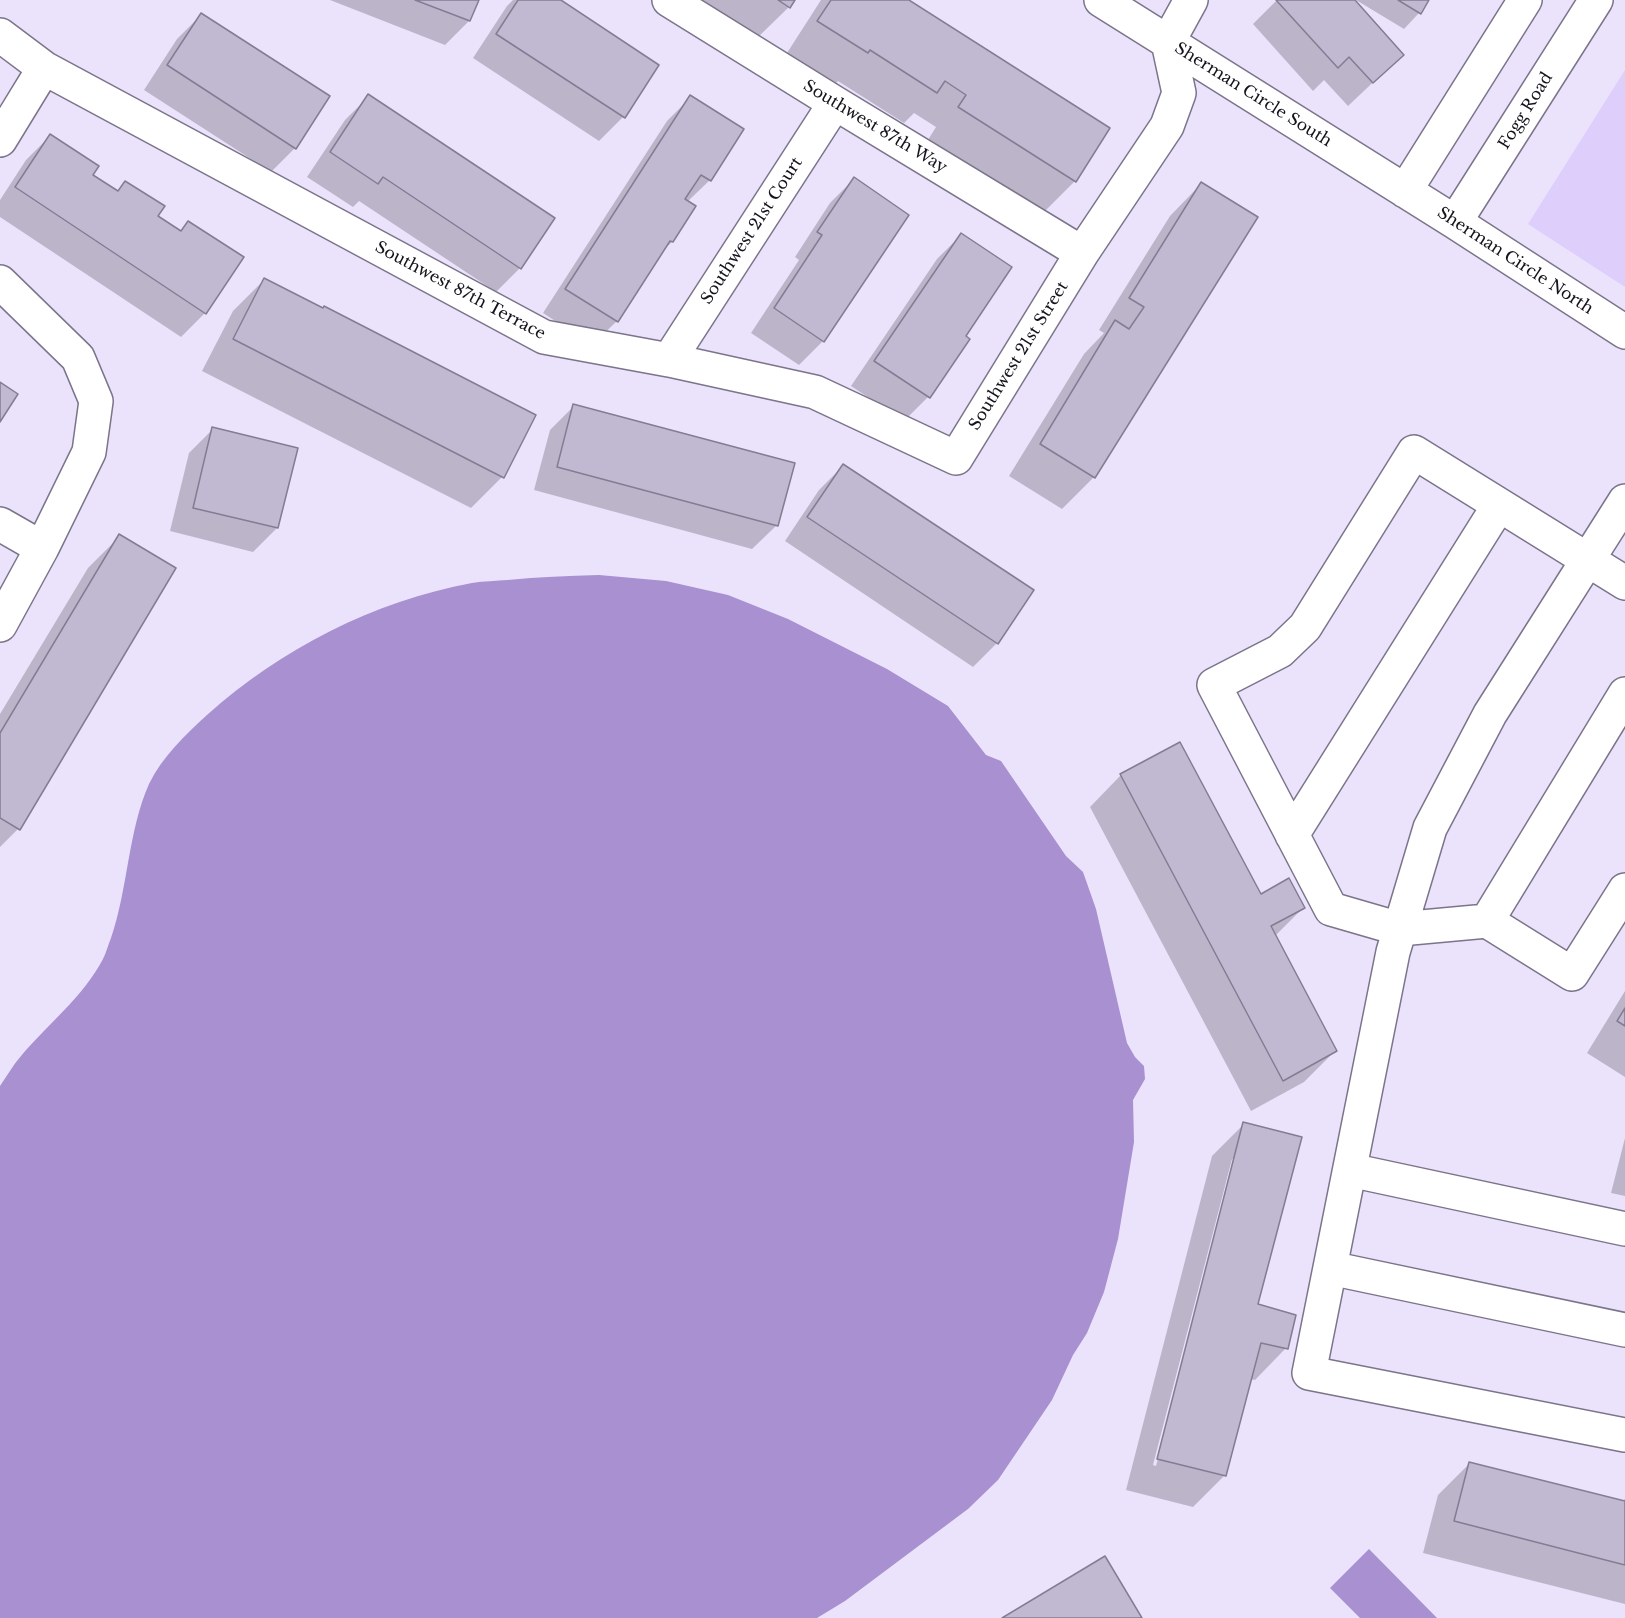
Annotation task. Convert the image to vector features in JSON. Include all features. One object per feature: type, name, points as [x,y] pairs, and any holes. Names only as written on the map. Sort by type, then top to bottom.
[{"type":"street","name":"Southwest 87th Way","points":[[669,0],[1082,253]]},
{"type":"street","name":"Sherman Circle South","points":[[1101,0],[1405,191]]},
{"type":"street","points":[[1168,42],[1191,0]]},
{"type":"street","points":[[1405,191],[1525,0]]},
{"type":"street","name":"Fogg Road","points":[[1455,222],[1596,0]]},
{"type":"street","name":"Southwest 87th Terrace","points":[[0,35],[44,68],[544,337],[669,360],[815,392],[956,458]]},
{"type":"street","name":"Southwest 21st Street","points":[[956,458],[1082,253],[1167,126],[1179,93],[1168,42]]},
{"type":"street","points":[[0,140],[44,68]]},
{"type":"street","name":"Southwest 21st Court","points":[[669,360],[835,103]]},
{"type":"street","name":"Sherman Circle North","points":[[1405,191],[1625,332]]},
{"type":"street","points":[[0,282],[78,358],[96,401],[89,452],[42,548],[0,625]]},
{"type":"street","points":[[1625,583],[1414,453],[1305,627],[1280,651],[1214,685],[1331,909],[1400,930],[1486,921],[1572,975],[1625,890]]},
{"type":"street","points":[[1625,501],[1490,714],[1430,828],[1393,952],[1310,1373],[1625,1436]]},
{"type":"street","points":[[1292,835],[1499,505]]},
{"type":"street","points":[[0,524],[42,548]]},
{"type":"street","points":[[1486,921],[1625,694]]},
{"type":"street","points":[[1350,1170],[1625,1229]]},
{"type":"street","points":[[1330,1268],[1625,1330]]},
{"type":"shaded area","points":[[1625,70],[1625,287],[1528,224]]},
{"type":"shaded area","points":[[599,575],[666,581],[728,595],[788,619],[887,669],[948,706],[986,755],[1001,761],[1066,856],[1083,872],[1096,909],[1127,1043],[1135,1057],[1144,1066],[1145,1079],[1133,1100],[1134,1142],[1118,1239],[1104,1292],[1087,1333],[1073,1355],[1052,1400],[998,1480],[968,1509],[845,1601],[817,1618],[0,1618],[0,1086],[31,1044],[86,986],[103,959],[117,919],[132,840],[149,784],[167,755],[207,715],[266,669],[330,631],[400,602],[472,583]]},
{"type":"shaded area","points":[[1369,1549],[1437,1618],[1360,1618],[1330,1588]]},
{"type":"building","points":[[415,0],[479,0],[470,21]]},
{"type":"building","points":[[518,0],[561,0],[659,65],[625,118],[496,34]]},
{"type":"building","points":[[778,0],[795,0],[790,8]]},
{"type":"building","points":[[831,0],[909,0],[1110,128],[1076,182],[958,107],[966,95],[945,81],[937,93],[870,50],[868,53],[817,21]]},
{"type":"building","points":[[1276,0],[1355,0],[1404,55],[1373,83],[1349,57],[1338,68]]},
{"type":"building","points":[[1398,0],[1429,0],[1421,14]]},
{"type":"building","points":[[201,13],[330,96],[296,149],[167,65]]},
{"type":"building","points":[[368,94],[555,218],[521,269],[383,177],[378,184],[330,152]]},
{"type":"building","points":[[690,95],[744,129],[711,181],[701,175],[685,199],[696,206],[673,242],[670,241],[618,322],[565,289]]},
{"type":"building","points":[[50,134],[99,166],[93,175],[118,191],[125,181],[165,206],[158,216],[181,231],[188,221],[244,257],[206,314],[15,187]]},
{"type":"building","points":[[854,177],[909,215],[824,342],[774,308],[822,235],[817,232]]},
{"type":"building","points":[[1201,182],[1258,217],[1095,478],[1040,444],[1115,320],[1129,329],[1144,307],[1129,298]]},
{"type":"building","points":[[961,233],[1012,267],[966,336],[970,339],[930,398],[874,361]]},
{"type":"building","points":[[264,278],[323,308],[324,306],[536,415],[504,478],[233,339]]},
{"type":"building","points":[[0,382],[18,394],[0,422]]},
{"type":"building","points":[[573,404],[795,463],[778,526],[557,467]]},
{"type":"building","points":[[212,427],[298,448],[278,528],[193,508]]},
{"type":"building","points":[[843,464],[1034,590],[998,644],[807,517]]},
{"type":"building","points":[[119,534],[176,568],[20,830],[0,818],[0,733]]},
{"type":"building","points":[[1180,742],[1261,894],[1289,878],[1305,908],[1271,926],[1337,1051],[1283,1081],[1120,774]]},
{"type":"building","points":[[1625,1008],[1625,1026],[1617,1021]]},
{"type":"building","points":[[1243,1122],[1302,1137],[1258,1304],[1296,1315],[1288,1349],[1261,1343],[1226,1476],[1157,1459]]},
{"type":"building","points":[[1469,1462],[1625,1501],[1625,1565],[1454,1521]]},
{"type":"building","points":[[1105,1556],[1142,1618],[1002,1618]]}]
